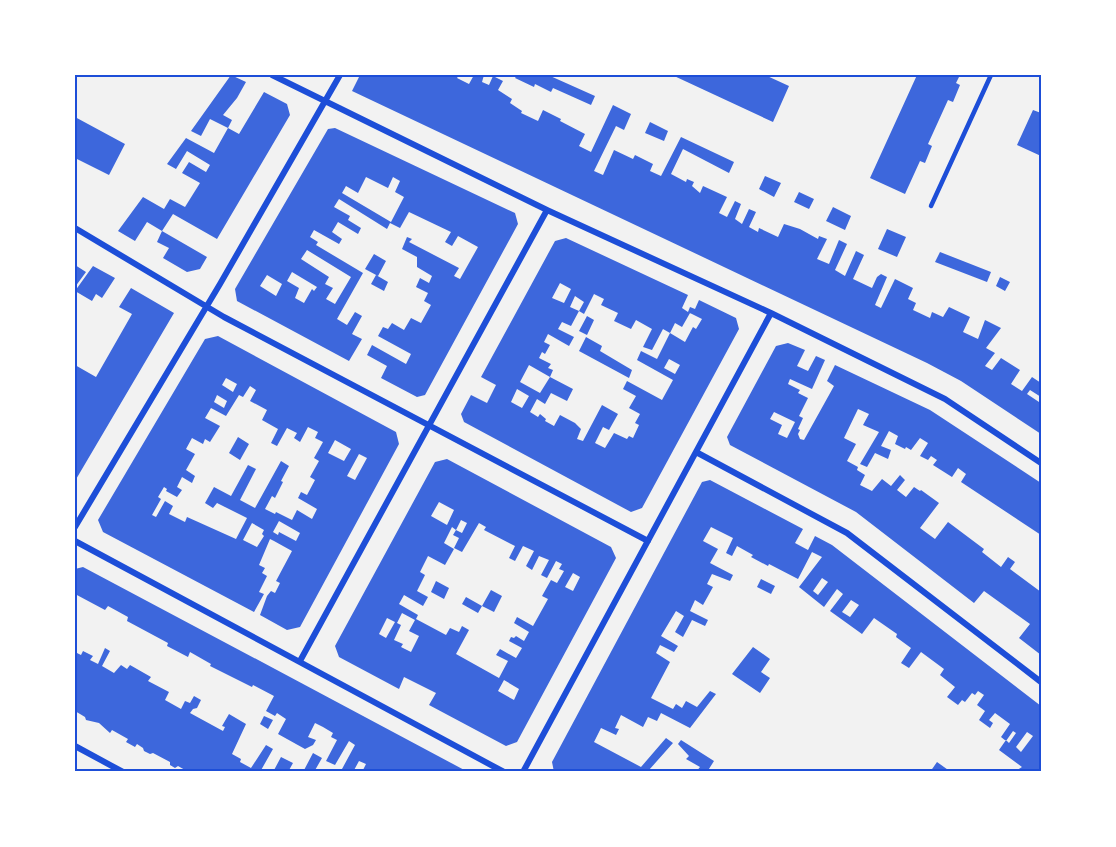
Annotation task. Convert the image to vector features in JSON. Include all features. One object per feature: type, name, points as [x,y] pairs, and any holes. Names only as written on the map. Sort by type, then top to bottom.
[{"type":"street","points":[[272,75],[547,210],[771,314],[945,399],[1041,463]]},
{"type":"street","points":[[75,526],[340,75]]},
{"type":"street","points":[[300,661],[547,210]]},
{"type":"street","points":[[75,228],[205,306],[648,542]]},
{"type":"street","points":[[523,772],[771,314]]},
{"type":"street","points":[[696,452],[847,533],[1041,682]]},
{"type":"street","points":[[75,541],[504,772]]},
{"type":"street","points":[[75,746],[123,772]]},
{"type":"lane","points":[[931,206],[991,75]]},
{"type":"building","points":[[231,75],[246,82],[223,115],[232,120],[228,128],[210,119],[201,136],[191,131]]},
{"type":"building","points":[[360,75],[422,75],[427,77],[428,75],[459,75],[457,78],[469,84],[474,75],[484,75],[482,82],[489,85],[493,76],[503,81],[498,90],[512,99],[510,103],[522,111],[521,113],[538,121],[543,110],[561,119],[560,121],[585,134],[579,146],[591,152],[613,105],[631,114],[624,130],[616,126],[594,171],[603,175],[614,150],[633,159],[635,155],[653,164],[650,171],[661,176],[681,137],[734,162],[729,173],[683,149],[671,174],[686,182],[687,179],[694,182],[692,186],[700,193],[703,186],[727,197],[719,213],[727,217],[735,201],[741,204],[735,219],[742,224],[749,209],[756,212],[749,227],[758,232],[759,228],[778,237],[784,224],[800,229],[818,239],[819,236],[827,239],[817,259],[829,264],[839,240],[847,244],[835,270],[845,276],[856,251],[864,255],[853,279],[872,288],[881,274],[887,277],[875,305],[881,308],[895,279],[913,288],[908,299],[916,303],[913,310],[930,318],[932,312],[943,317],[949,307],[970,317],[963,332],[978,339],[985,320],[1001,328],[986,348],[995,353],[985,366],[992,370],[1001,358],[1020,370],[1011,384],[1022,391],[1032,377],[1041,383],[1041,397],[1030,390],[1027,394],[1039,402],[1041,399],[1041,434],[961,381],[927,363],[352,91]]},
{"type":"building","points":[[517,75],[548,75],[595,96],[591,105],[553,88],[551,92],[535,84],[534,87],[515,78]]},
{"type":"building","points":[[672,75],[765,75],[789,86],[773,122]]},
{"type":"building","points":[[917,75],[960,75],[956,83],[960,85],[953,102],[948,100],[928,144],[932,146],[925,163],[920,161],[905,194],[870,178]]},
{"type":"building","points":[[264,92],[287,104],[290,115],[217,239],[173,214],[162,231],[147,222],[135,241],[118,231],[143,197],[164,209],[170,199],[185,207],[200,183],[182,173],[189,162],[206,172],[210,165],[187,151],[176,169],[167,164],[186,138],[214,153],[228,128],[239,134]]},
{"type":"building","points":[[1033,110],[1041,113],[1041,156],[1017,145]]},
{"type":"building","points":[[75,117],[125,144],[109,175],[75,158]]},
{"type":"building","points":[[650,122],[668,131],[664,141],[645,133]]},
{"type":"building","points":[[335,128],[515,213],[518,224],[425,395],[417,397],[381,378],[387,366],[367,355],[372,345],[406,364],[411,354],[378,336],[383,327],[388,329],[392,323],[404,330],[411,318],[421,323],[431,305],[424,301],[428,293],[416,287],[420,278],[429,283],[432,276],[417,267],[417,257],[402,249],[407,237],[412,239],[409,242],[459,268],[454,276],[460,279],[478,247],[458,236],[452,246],[445,242],[451,232],[409,212],[400,228],[390,223],[387,229],[339,199],[334,207],[350,216],[348,220],[361,228],[358,234],[338,222],[332,232],[342,239],[339,244],[314,230],[310,237],[318,242],[316,245],[363,273],[337,319],[347,325],[355,312],[362,316],[352,334],[362,339],[349,361],[237,301],[235,289],[328,129]],"holes":[[[366,177],[388,188],[393,177],[400,181],[395,192],[404,197],[391,222],[342,193],[346,186],[358,193]],[[307,250],[351,277],[335,304],[326,299],[333,288],[325,284],[329,277],[301,259]],[[292,272],[317,287],[314,291],[312,289],[304,303],[295,298],[299,288],[287,281]],[[267,275],[282,284],[276,296],[260,286]]]},
{"type":"building","points":[[765,176],[781,183],[774,197],[759,189]]},
{"type":"building","points":[[799,192],[814,199],[809,209],[794,202]]},
{"type":"building","points":[[833,207],[851,216],[845,230],[826,221]]},
{"type":"building","points":[[887,229],[906,237],[897,257],[878,249]]},
{"type":"building","points":[[162,231],[207,257],[200,269],[187,272],[163,258],[169,248],[157,242]]},
{"type":"building","points":[[566,238],[688,295],[682,308],[688,312],[690,307],[695,309],[699,300],[736,318],[739,329],[642,508],[631,512],[464,422],[461,414],[471,395],[487,403],[496,385],[481,377],[555,241]],"holes":[[[560,283],[571,289],[564,303],[552,298]],[[594,294],[604,299],[601,305],[618,313],[614,321],[631,329],[636,320],[652,329],[643,347],[652,350],[663,329],[670,333],[657,359],[641,351],[637,360],[673,380],[662,400],[627,381],[623,389],[636,396],[629,408],[640,414],[635,423],[639,425],[633,438],[629,436],[627,439],[614,433],[605,448],[595,443],[603,427],[609,430],[618,414],[602,405],[583,441],[577,439],[581,429],[575,423],[560,415],[554,426],[545,421],[546,419],[540,414],[538,417],[530,412],[537,399],[545,404],[551,393],[567,401],[573,389],[550,377],[553,370],[548,368],[551,364],[539,358],[542,352],[545,354],[550,345],[544,342],[548,334],[569,346],[574,337],[558,329],[562,322],[571,326],[579,311],[584,314]],[[575,296],[584,302],[579,311],[570,307]],[[690,313],[702,319],[696,329],[693,327],[685,342],[670,333],[675,323],[682,327]],[[669,359],[680,365],[675,374],[664,368]],[[529,365],[550,377],[540,393],[520,382]],[[517,389],[529,396],[522,408],[511,402]]]},
{"type":"building","points":[[940,252],[991,272],[987,282],[935,262]]},
{"type":"building","points":[[374,254],[386,261],[378,276],[365,269]]},
{"type":"building","points":[[75,265],[86,272],[75,287]]},
{"type":"building","points":[[93,266],[115,278],[102,298],[96,294],[92,301],[75,291]]},
{"type":"building","points":[[376,275],[388,282],[384,291],[371,284]]},
{"type":"building","points":[[1000,277],[1010,282],[1005,291],[996,286]]},
{"type":"building","points":[[131,288],[174,313],[75,481],[75,365],[96,377],[132,314],[119,307]]},
{"type":"building","points":[[587,316],[594,320],[587,335],[579,331]]},
{"type":"building","points":[[218,336],[396,432],[399,444],[300,627],[287,630],[260,615],[267,596],[271,591],[275,593],[280,583],[276,581],[292,551],[274,541],[270,539],[259,565],[265,568],[262,573],[267,576],[259,592],[264,594],[254,612],[103,532],[98,520],[205,339]],"holes":[[[226,378],[237,384],[233,392],[222,385]],[[250,386],[256,390],[250,401],[267,410],[262,420],[278,429],[271,443],[277,446],[287,428],[297,433],[294,438],[300,442],[308,427],[318,432],[315,438],[323,442],[314,458],[319,461],[310,477],[315,480],[307,495],[301,492],[298,498],[317,509],[312,519],[297,510],[292,520],[265,509],[272,496],[275,498],[289,466],[281,461],[255,508],[240,500],[256,469],[248,465],[231,496],[214,487],[205,503],[213,508],[217,503],[247,518],[236,539],[187,517],[185,522],[169,514],[173,506],[165,501],[156,517],[152,515],[161,499],[158,497],[164,487],[166,491],[177,497],[182,490],[177,487],[182,477],[192,483],[195,476],[186,470],[195,454],[186,449],[192,438],[203,444],[205,439],[210,442],[220,426],[205,418],[211,408],[226,416],[239,395],[243,397]],[[217,395],[227,401],[224,408],[214,402]],[[335,440],[351,449],[344,461],[328,453]],[[359,454],[367,458],[355,480],[347,476]],[[279,521],[300,533],[296,541],[279,532],[278,535],[273,532]],[[252,523],[264,530],[262,534],[264,536],[257,547],[243,540]]]},
{"type":"building","points":[[586,337],[602,346],[600,351],[632,370],[629,378],[579,351]]},
{"type":"building","points":[[788,343],[805,350],[797,366],[808,371],[816,356],[825,360],[812,389],[790,379],[788,384],[800,390],[798,393],[808,398],[799,416],[803,418],[798,429],[800,439],[804,440],[834,386],[827,381],[835,365],[930,410],[1041,483],[1041,535],[961,482],[966,474],[958,468],[952,477],[933,465],[937,460],[931,456],[928,460],[920,456],[928,443],[920,438],[911,450],[906,447],[905,449],[895,444],[898,436],[889,431],[881,446],[891,450],[888,459],[875,453],[867,467],[860,464],[879,432],[863,425],[869,414],[858,409],[844,438],[856,444],[847,461],[858,467],[857,470],[865,475],[860,485],[872,491],[882,479],[891,486],[900,475],[905,480],[897,490],[906,497],[914,487],[939,503],[920,528],[935,539],[948,522],[984,549],[982,552],[1001,567],[1008,557],[1015,562],[1010,569],[1041,592],[1041,655],[1019,638],[1030,624],[984,591],[974,603],[856,512],[730,445],[727,437],[776,346]],"holes":[[[774,412],[795,422],[787,438],[778,434],[782,425],[770,419]]]},
{"type":"building","points":[[238,437],[249,444],[240,460],[229,453]]},
{"type":"building","points":[[447,459],[611,547],[616,558],[517,742],[506,746],[429,705],[436,693],[404,677],[399,689],[339,657],[335,646],[435,462]],"holes":[[[439,502],[454,510],[447,525],[431,516]],[[461,520],[467,523],[462,533],[456,530]],[[479,523],[486,527],[484,530],[515,546],[509,558],[515,561],[523,546],[534,551],[526,566],[532,570],[539,556],[549,560],[541,575],[547,578],[556,561],[562,564],[559,569],[564,571],[557,583],[551,580],[542,596],[548,599],[533,626],[517,617],[514,623],[529,632],[524,641],[516,636],[511,637],[509,641],[522,648],[516,658],[500,649],[496,655],[508,661],[499,678],[456,654],[469,630],[462,626],[459,632],[450,628],[446,635],[416,619],[418,615],[399,604],[404,595],[423,606],[428,597],[417,591],[425,575],[420,572],[428,556],[445,565],[454,549],[444,543],[452,527],[456,530],[453,535],[459,538],[454,548],[462,552]],[[573,573],[580,577],[573,591],[565,587]],[[402,613],[415,620],[409,631],[419,636],[411,652],[401,647],[403,644],[394,640],[401,625],[397,623]],[[387,618],[395,622],[386,638],[379,634]],[[504,680],[519,689],[514,700],[498,691]]]},
{"type":"building","points":[[710,480],[803,529],[795,543],[808,550],[815,536],[832,545],[1041,706],[1041,753],[1039,756],[1041,772],[1014,772],[1022,767],[999,750],[1006,741],[1001,737],[1010,724],[995,713],[989,720],[993,723],[990,728],[979,720],[985,711],[977,705],[984,695],[978,691],[975,695],[972,693],[965,702],[962,700],[958,705],[947,697],[955,687],[940,675],[944,669],[921,652],[909,668],[901,663],[911,648],[896,637],[897,634],[874,618],[862,634],[830,611],[843,594],[837,589],[824,607],[799,587],[822,557],[812,552],[798,579],[751,557],[753,555],[737,546],[732,556],[726,553],[733,538],[711,527],[703,541],[718,549],[710,563],[733,575],[730,581],[712,574],[707,584],[713,587],[703,605],[695,600],[690,611],[708,620],[705,626],[692,620],[683,637],[675,632],[684,616],[676,611],[661,636],[678,646],[674,652],[660,645],[656,653],[670,662],[651,698],[673,709],[676,704],[682,708],[686,701],[697,707],[710,691],[716,694],[690,728],[661,713],[657,721],[648,717],[643,727],[621,715],[615,728],[619,729],[616,735],[601,728],[594,742],[641,767],[666,738],[673,743],[649,770],[654,772],[554,772],[552,762],[702,482]],"holes":[[[822,578],[828,582],[818,595],[813,591]],[[851,600],[859,605],[850,617],[842,612]],[[1013,731],[1016,733],[1009,743],[1006,740]],[[1027,732],[1033,736],[1021,752],[1016,747]]]},
{"type":"building","points":[[83,567],[468,772],[362,772],[366,764],[359,761],[353,772],[347,772],[342,769],[355,745],[349,741],[335,765],[326,761],[337,740],[331,737],[333,733],[315,723],[308,737],[316,740],[313,745],[305,749],[278,734],[286,719],[277,713],[275,716],[266,711],[274,696],[210,666],[211,664],[190,652],[188,657],[167,646],[168,643],[127,621],[128,617],[108,606],[105,610],[75,594],[75,569]]},
{"type":"building","points":[[761,579],[775,586],[771,594],[757,587]]},
{"type":"building","points":[[436,581],[449,588],[444,599],[431,592]]},
{"type":"building","points":[[491,590],[502,596],[494,612],[482,606]]},
{"type":"building","points":[[466,597],[482,606],[478,613],[462,604]]},
{"type":"building","points":[[753,647],[770,659],[761,672],[770,678],[760,693],[732,674]]},
{"type":"building","points":[[105,648],[110,651],[102,666],[114,673],[121,665],[127,669],[130,665],[151,677],[148,681],[169,692],[165,700],[181,709],[185,701],[190,703],[194,696],[201,700],[197,708],[190,713],[223,731],[225,727],[222,726],[229,714],[246,724],[232,754],[251,768],[266,745],[273,749],[260,772],[186,772],[178,766],[175,768],[170,765],[170,762],[153,753],[144,751],[137,744],[135,747],[126,742],[128,739],[112,730],[110,733],[99,723],[86,720],[75,711],[75,652],[81,655],[83,651],[93,656],[90,660],[98,664]]},
{"type":"building","points":[[264,716],[273,720],[268,729],[260,724]]},
{"type":"building","points":[[681,740],[714,761],[707,772],[696,772],[700,767],[686,759],[689,756],[678,744]]},
{"type":"building","points":[[313,753],[322,758],[314,772],[303,772]]},
{"type":"building","points":[[281,757],[293,763],[288,772],[273,772]]},
{"type":"building","points":[[937,762],[951,772],[930,772]]}]
